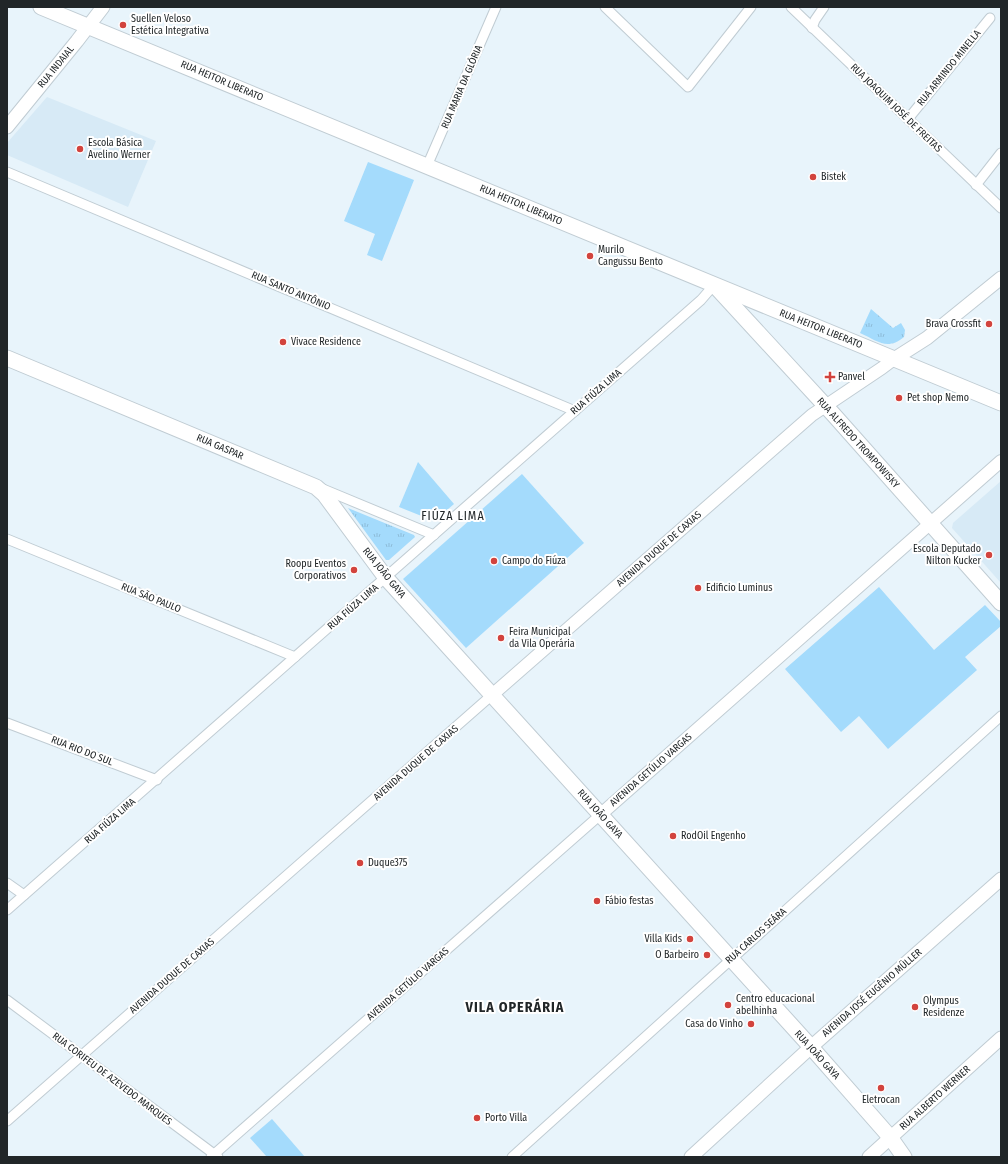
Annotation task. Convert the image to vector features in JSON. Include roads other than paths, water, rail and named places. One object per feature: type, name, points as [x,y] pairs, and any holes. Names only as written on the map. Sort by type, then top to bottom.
[{"type":"main road","name":"RUA HEITOR LIBERATO","points":[[41,7],[1001,403]]},
{"type":"main road","name":"RUA INDAIAL","points":[[7,126],[103,7]]},
{"type":"main road","points":[[894,359],[927,338],[1001,278]]},
{"type":"main road","name":"RUA ALFREDO TROMPOWISKY","points":[[714,285],[825,406],[1001,603]]},
{"type":"main road","name":"RUA GASPAR","points":[[7,358],[316,487]]},
{"type":"main road","name":"RUA JOÃO GAYA","points":[[316,487],[324,494],[386,578],[811,1047],[890,1137],[904,1157]]},
{"type":"main road","name":"AVENIDA JOSÉ EUGÊNIO MÜLLER","points":[[691,1157],[811,1047],[1001,879]]},
{"type":"main road","name":"RUA ALBERTO WERNER","points":[[869,1157],[1001,1038]]},
{"type":"street","name":"RUA MARIA DA GLÓRIA","points":[[427,166],[496,7]]},
{"type":"street","points":[[605,7],[688,87],[751,7]]},
{"type":"street","name":"RUA JOAQUIM JOSÉ DE FREITAS","points":[[791,7],[1001,208]]},
{"type":"street","points":[[812,28],[815,20],[824,7]]},
{"type":"street","name":"RUA ARMINDO MINELLA","points":[[908,119],[990,18]]},
{"type":"street","points":[[976,185],[1001,154]]},
{"type":"street","name":"RUA SANTO ANTÔNIO","points":[[7,172],[575,411]]},
{"type":"street","name":"RUA FIÚZA LIMA","points":[[7,910],[157,780],[701,300],[714,285]]},
{"type":"street","name":"AVENIDA DUQUE DE CAXIAS","points":[[7,1121],[812,415],[894,359]]},
{"type":"street","name":"AVENIDA GETÚLIO VARGAS","points":[[214,1156],[1001,461]]},
{"type":"street","name":"RUA GASPAR","points":[[316,487],[434,535]]},
{"type":"street","name":"RUA SÃO PAULO","points":[[7,539],[295,657]]},
{"type":"street","name":"RUA CARLOS SEÁRA","points":[[512,1157],[1001,716]]},
{"type":"street","name":"RUA RIO DO SUL","points":[[7,723],[157,780]]},
{"type":"street","points":[[7,883],[24,896]]},
{"type":"street","name":"RUA CORIFEU DE AZEVEDO MARQUES","points":[[7,1000],[214,1156]]},
{"type":"place","name":"Suellen Veloso Estética Integrativa","points":[[123,25]]},
{"type":"place","name":"Escola Básica Avelino Werner","points":[[80,149]]},
{"type":"place","name":"Bistek","points":[[813,177]]},
{"type":"place","name":"Murilo Cangussu Bento","points":[[590,256]]},
{"type":"place","name":"Brava Crossfit","points":[[989,324]]},
{"type":"place","name":"Vivace Residence","points":[[283,342]]},
{"type":"place","name":"Panvel","points":[[830,377]]},
{"type":"place","name":"Pet shop Nemo","points":[[899,398]]},
{"type":"place","name":"Escola Deputado Nilton Kucker","points":[[989,555]]},
{"type":"place","name":"Campo do Fiúza","points":[[494,561]]},
{"type":"place","name":"Roopu Eventos Corporativos","points":[[354,570]]},
{"type":"place","name":"Edificio Luminus","points":[[698,588]]},
{"type":"place","name":"Feira Municipal da Vila Operária","points":[[501,638]]},
{"type":"place","name":"RodOil Engenho","points":[[673,836]]},
{"type":"place","name":"Duque375","points":[[360,863]]},
{"type":"place","name":"Fábio festas","points":[[597,901]]},
{"type":"place","name":"Villa Kids","points":[[690,939]]},
{"type":"place","name":"O Barbeiro","points":[[707,955]]},
{"type":"place","name":"Centro educacional abelhinha","points":[[728,1005]]},
{"type":"place","name":"Olympus Residenze","points":[[915,1007]]},
{"type":"place","name":"Casa do Vinho","points":[[751,1024]]},
{"type":"place","name":"Eletrocan","points":[[881,1088]]},
{"type":"place","name":"Porto Villa","points":[[477,1118]]},
{"type":"district","name":"FIÚZA LIMA","points":[[453,516]]},
{"type":"district","name":"VILA OPERÁRIA","points":[[515,1007]]}]
